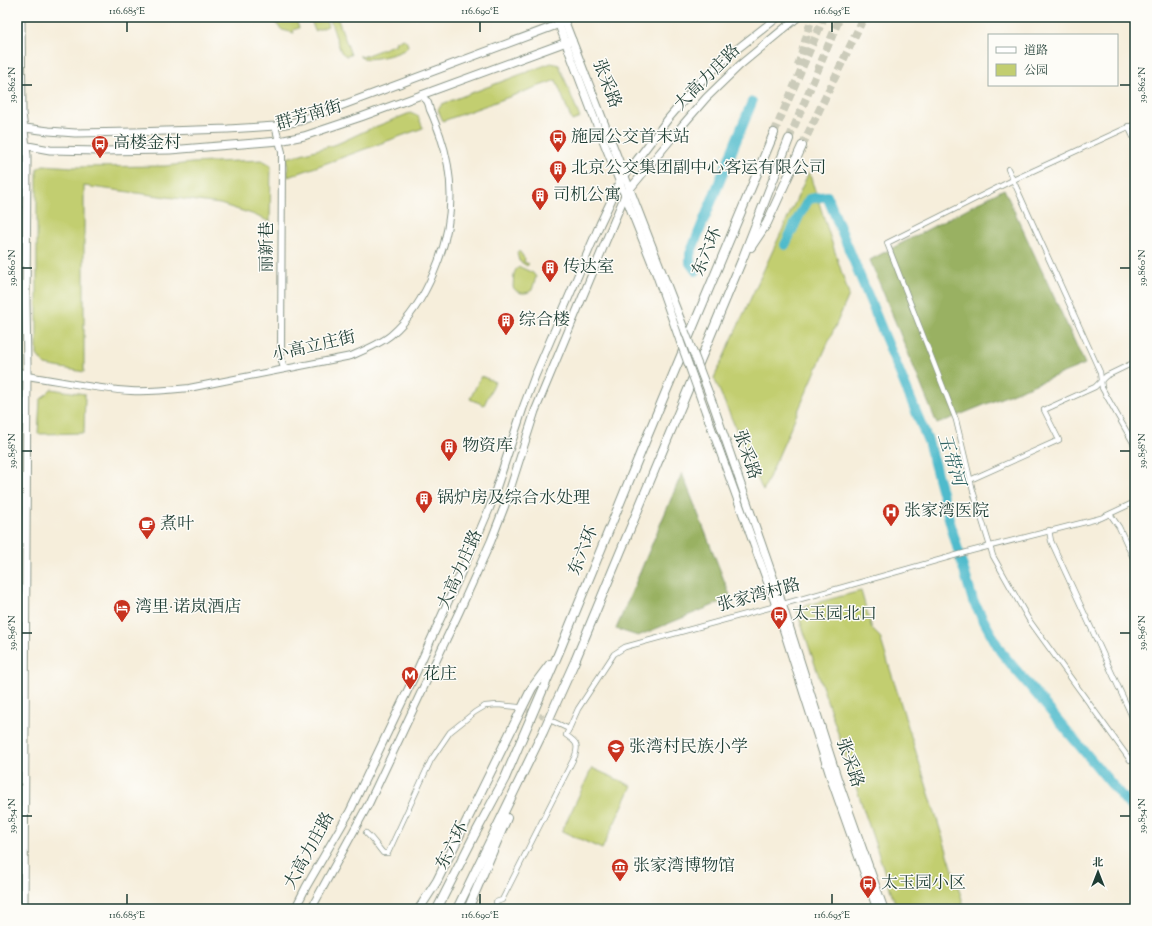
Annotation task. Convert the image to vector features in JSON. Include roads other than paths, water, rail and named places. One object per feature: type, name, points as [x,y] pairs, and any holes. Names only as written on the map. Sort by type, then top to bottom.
[{"type":"highway","name":"东六环","points":[[437,909],[505,778],[559,652],[774,132]]},
{"type":"highway","name":"东六环","points":[[457,909],[543,732],[575,661],[742,260],[790,139]]},
{"type":"highway","points":[[742,260],[767,223],[802,146]]},
{"type":"highway","points":[[419,909],[437,881],[532,688],[559,652]]},
{"type":"highway","points":[[468,909],[543,732]]},
{"type":"main road","points":[[21,17],[22,113],[20,128],[27,156],[24,909]]},
{"type":"main road","name":"张采路","points":[[556,17],[563,21],[620,182],[657,276],[706,413],[779,605],[829,775],[877,909]]},
{"type":"main road","name":"大高力庄路","points":[[295,909],[350,811],[415,675],[475,542],[490,507],[535,376],[600,224],[620,182],[668,119],[697,85],[732,53],[778,17]]},
{"type":"main road","name":"大高力庄路","points":[[312,909],[369,803],[490,541],[505,505],[534,411],[625,195],[706,98],[740,64],[798,17]]},
{"type":"main road","name":"群芳南街","points":[[20,128],[75,133],[228,129],[275,126],[300,121],[563,21]]},
{"type":"main road","name":"群芳南街","points":[[17,144],[50,150],[100,151],[162,150],[279,141],[304,136],[569,41]]},
{"type":"main road","name":"张采路","points":[[569,41],[625,175],[713,404],[779,605],[884,909]]},
{"type":"main road","points":[[600,224],[603,221],[610,222],[612,228]]},
{"type":"main road","points":[[17,371],[27,376]]},
{"type":"main road","points":[[17,379],[27,376]]},
{"type":"street","name":"小高立庄街","points":[[27,376],[110,389],[131,391],[163,391],[189,388],[351,356],[369,349],[390,336],[417,307],[441,256],[450,218],[451,191],[449,169],[444,147],[429,103],[421,95]]},
{"type":"street","points":[[1135,124],[1012,180],[887,243],[956,420],[970,480],[993,556],[1029,620],[1130,760],[1135,757]]},
{"type":"street","name":"丽新巷","points":[[275,126],[282,156],[281,357],[284,370]]},
{"type":"street","points":[[1128,126],[1135,141]]},
{"type":"street","points":[[1008,169],[1100,372],[1102,388],[1135,446]]},
{"type":"street","points":[[970,480],[1059,440],[1044,410],[1095,387],[1106,376],[1135,362]]},
{"type":"street","name":"张家湾村路","points":[[569,729],[578,709],[614,654],[625,646],[779,605],[989,546],[1101,518],[1135,502]]},
{"type":"street","points":[[1110,514],[1119,526],[1135,562]]},
{"type":"street","points":[[1049,530],[1051,541],[1135,723]]},
{"type":"street","points":[[366,833],[383,853],[388,852],[431,760],[450,732],[485,706],[498,705],[518,707]]},
{"type":"street","points":[[496,902],[502,900],[575,756],[577,749],[574,742],[566,735],[569,729],[552,720]]},
{"type":"waterway","name":"玉带河","points":[[696,271],[690,263],[690,254],[752,102]]},
{"type":"waterway","name":"玉带河","points":[[785,245],[809,199],[827,196],[928,441],[973,601],[1001,652],[1135,812]]},
{"type":"tunnel","points":[[798,66],[812,17]]},
{"type":"tunnel","points":[[774,133],[824,17]]},
{"type":"tunnel","points":[[789,139],[840,17]]},
{"type":"tunnel","points":[[802,146],[864,17]]},
{"type":"tunnel","points":[[521,708],[549,719]]},
{"type":"place","name":"施园公交首末站","points":[[558,153]]},
{"type":"place","name":"高楼金村","points":[[100,159]]},
{"type":"place","name":"北京公交集团副中心客运有限公司","points":[[558,184]]},
{"type":"place","name":"司机公寓","points":[[540,211]]},
{"type":"place","name":"传达室","points":[[550,283]]},
{"type":"place","name":"综合楼","points":[[506,336]]},
{"type":"place","name":"物资库","points":[[449,462]]},
{"type":"place","name":"锅炉房及综合水处理","points":[[424,514]]},
{"type":"place","name":"张家湾医院","points":[[891,527]]},
{"type":"place","name":"煮叶","points":[[147,540]]},
{"type":"place","name":"湾里·诺岚酒店","points":[[122,623]]},
{"type":"place","name":"太玉园北口","points":[[779,630]]},
{"type":"place","name":"花庄","points":[[410,690]]},
{"type":"place","name":"张湾村民族小学","points":[[616,763]]},
{"type":"place","name":"张家湾博物馆","points":[[620,882]]},
{"type":"place","name":"太玉园小区","points":[[868,899]]}]
